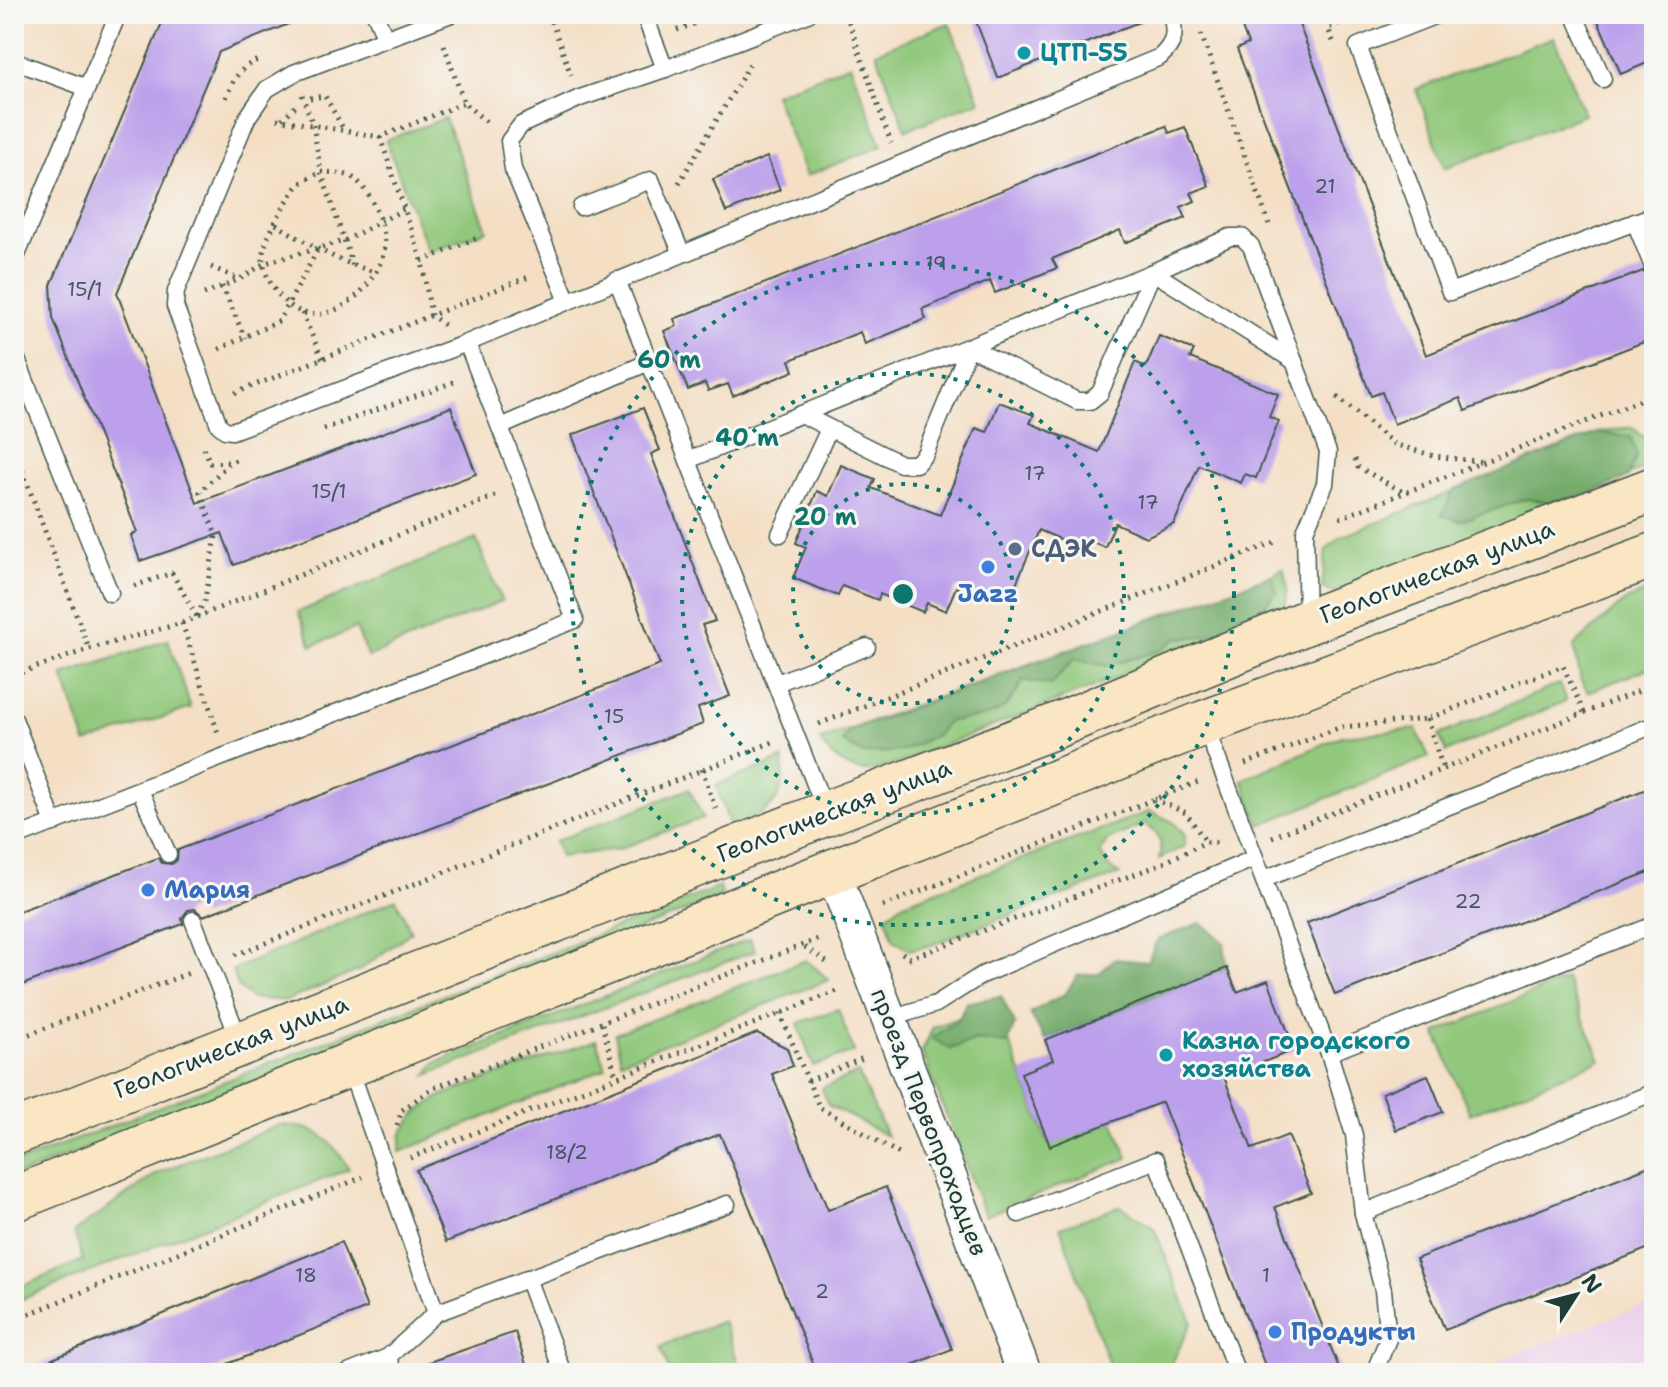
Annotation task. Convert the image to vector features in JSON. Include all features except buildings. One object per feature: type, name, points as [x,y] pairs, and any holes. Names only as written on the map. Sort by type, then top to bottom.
[{"type":"main road","name":"Геологическая улица","points":[[14,1133],[1048,729],[1307,622],[1654,489]]},
{"type":"main road","points":[[14,1199],[1204,723],[1654,555]]},
{"type":"street","name":"проезд Первопроходцев","points":[[833,872],[1024,1373]]},
{"type":"lane","points":[[14,262],[118,14]]},
{"type":"lane","points":[[375,14],[386,39]]},
{"type":"lane","points":[[644,14],[665,69]]},
{"type":"lane","points":[[567,299],[513,169],[509,141],[521,125],[580,98],[808,14]]},
{"type":"lane","points":[[443,17],[294,73],[267,89],[247,118],[187,257],[176,291],[175,306],[194,360],[219,425],[225,430],[232,431],[467,343],[567,299],[1160,57],[1172,46],[1176,31],[1171,14]]},
{"type":"lane","points":[[1439,14],[1358,46],[1450,292],[1654,215]]},
{"type":"lane","points":[[1574,14],[1603,79]]},
{"type":"lane","points":[[14,61],[87,88]]},
{"type":"lane","points":[[581,207],[651,180],[681,252]]},
{"type":"lane","points":[[1635,222],[1653,267]]},
{"type":"lane","points":[[688,460],[1153,272],[1230,237],[1242,237],[1251,246],[1328,452],[1325,484],[1305,531],[1307,622]]},
{"type":"lane","points":[[969,347],[1077,401],[1090,401],[1100,393],[1153,272]]},
{"type":"lane","points":[[1153,272],[1294,361]]},
{"type":"lane","points":[[617,280],[827,813]]},
{"type":"lane","points":[[14,838],[575,620],[467,343]]},
{"type":"lane","points":[[801,414],[901,464],[916,464],[925,454],[969,347]]},
{"type":"lane","points":[[14,352],[110,593]]},
{"type":"lane","points":[[500,427],[649,362]]},
{"type":"lane","points":[[780,534],[829,429]]},
{"type":"lane","points":[[777,683],[867,647]]},
{"type":"lane","points":[[14,719],[54,823]]},
{"type":"lane","points":[[1204,723],[1329,1053],[1354,1135],[1363,1213],[1383,1290],[1388,1339],[1374,1373]]},
{"type":"lane","points":[[1264,879],[1654,725]]},
{"type":"lane","points":[[140,790],[168,854]]},
{"type":"lane","points":[[891,1018],[936,1004],[982,975],[1253,852]]},
{"type":"lane","points":[[193,920],[241,1043]]},
{"type":"lane","points":[[1329,1053],[1654,925]]},
{"type":"lane","points":[[349,1065],[436,1313]]},
{"type":"lane","points":[[1363,1213],[1654,1092]]},
{"type":"lane","points":[[1019,1214],[1156,1160],[1237,1373]]},
{"type":"lane","points":[[348,1373],[390,1365],[436,1313],[727,1204]]},
{"type":"lane","points":[[527,1278],[563,1373]]},
{"type":"path","points":[[549,14],[580,98]]},
{"type":"path","points":[[674,22],[677,31],[722,14]]},
{"type":"path","points":[[846,14],[899,166]]},
{"type":"path","points":[[247,118],[281,119],[380,137],[464,103],[443,17]]},
{"type":"path","points":[[663,210],[771,28]]},
{"type":"path","points":[[223,106],[234,76],[248,64],[262,59]]},
{"type":"path","points":[[294,73],[313,125],[321,172],[353,266]]},
{"type":"path","points":[[281,119],[304,99],[325,96],[345,131]]},
{"type":"path","points":[[380,137],[422,261],[431,315]]},
{"type":"path","points":[[321,172],[340,173],[355,179],[369,197],[381,222],[385,249],[375,272],[359,294],[344,306],[316,315],[302,313],[288,305],[272,288],[262,253],[288,197],[300,184],[321,172]]},
{"type":"path","points":[[175,306],[240,279],[265,263],[344,241],[404,209]]},
{"type":"path","points":[[276,224],[318,250],[375,272]]},
{"type":"path","points":[[422,261],[480,237]]},
{"type":"path","points":[[194,360],[279,321],[318,250]]},
{"type":"path","points":[[211,403],[554,267]]},
{"type":"path","points":[[222,286],[245,338]]},
{"type":"path","points":[[302,313],[334,391]]},
{"type":"path","points":[[320,430],[455,382]]},
{"type":"path","points":[[1327,388],[1394,444],[1434,456],[1485,462]]},
{"type":"path","points":[[14,1040],[1652,396],[1654,405]]},
{"type":"path","points":[[199,434],[210,463],[245,457]]},
{"type":"path","points":[[14,448],[89,649]]},
{"type":"path","points":[[197,617],[205,599],[216,536],[200,492],[230,462]]},
{"type":"path","points":[[14,486],[26,481]]},
{"type":"path","points":[[14,675],[89,649],[182,623],[522,485]]},
{"type":"path","points":[[110,593],[172,573],[197,617]]},
{"type":"path","points":[[182,623],[225,756]]},
{"type":"path","points":[[385,1168],[402,1110],[431,1089],[804,946],[886,904],[1222,772],[1341,727],[1427,719],[1563,666],[1584,713]]},
{"type":"path","points":[[1253,852],[1443,769],[1654,685]]},
{"type":"path","points":[[1427,719],[1443,769]]},
{"type":"path","points":[[900,951],[910,958],[1159,865],[1206,842],[1186,813],[1154,799]]},
{"type":"path","points":[[804,946],[830,965]]},
{"type":"path","points":[[14,1320],[385,1168],[841,990],[836,977]]},
{"type":"path","points":[[780,1013],[819,1107],[908,1158],[940,1149]]},
{"type":"path","points":[[602,1024],[616,1077]]},
{"type":"path","points":[[808,1081],[868,1057]]},
{"type":"shaded area","points":[[1654,1302],[1654,1373],[1504,1373],[1499,1360]]},
{"type":"green space","points":[[949,23],[980,101],[906,130],[876,52]]},
{"type":"green space","points":[[1554,37],[1584,115],[1445,168],[1416,89]]},
{"type":"green space","points":[[850,64],[882,146],[806,176],[774,94]]},
{"type":"green space","points":[[445,118],[487,230],[428,252],[386,140]]},
{"type":"green space","points":[[1631,427],[1643,436],[1652,455],[1646,468],[1335,593],[1322,588],[1326,550],[1341,537],[1597,433]]},
{"type":"green space","points":[[1597,433],[1630,436],[1637,455],[1628,477],[1588,495],[1548,502],[1526,499],[1460,521],[1442,515],[1454,490]]},
{"type":"green space","points":[[476,539],[502,601],[368,657],[356,628],[312,646],[298,612]]},
{"type":"green space","points":[[1283,569],[1288,587],[1285,607],[1270,618],[901,762],[881,769],[861,771],[834,757],[820,740],[1272,575]]},
{"type":"green space","points":[[1272,575],[1277,592],[1253,617],[1207,636],[1176,638],[1163,650],[1106,666],[1074,659],[1051,685],[1023,680],[1009,703],[993,714],[948,721],[936,735],[902,751],[864,754],[842,742],[849,731]]},
{"type":"green space","points":[[1654,589],[1654,666],[1588,692],[1581,681],[1574,646],[1626,600]]},
{"type":"green space","points":[[168,640],[191,708],[86,743],[63,675]]},
{"type":"green space","points":[[1559,684],[1566,701],[1446,752],[1439,735]]},
{"type":"green space","points":[[1416,729],[1429,757],[1260,825],[1242,780],[1341,736]]},
{"type":"green space","points":[[783,759],[784,774],[778,796],[765,811],[731,830],[716,785]]},
{"type":"green space","points":[[689,789],[703,818],[619,849],[560,857],[555,841]]},
{"type":"green space","points":[[1150,811],[1173,822],[1185,834],[1185,846],[1159,859],[1159,838],[1154,830],[1144,824],[1108,840],[1100,852],[1109,868],[1120,874],[928,946],[909,950],[893,939],[886,916],[904,903]]},
{"type":"green space","points":[[719,887],[723,896],[14,1177],[14,1164]]},
{"type":"green space","points":[[396,899],[411,932],[360,970],[286,1001],[251,998],[238,987],[232,970]]},
{"type":"green space","points":[[1201,923],[1224,942],[1227,968],[1045,1040],[1030,1013],[1066,993],[1078,975],[1099,974],[1114,959],[1147,962],[1158,939]]},
{"type":"green space","points":[[750,939],[755,951],[427,1075],[435,1063]]},
{"type":"green space","points":[[806,960],[829,980],[621,1061],[615,1034]]},
{"type":"green space","points":[[1566,979],[1601,1060],[1470,1114],[1436,1033]]},
{"type":"green space","points":[[1001,996],[1015,1024],[1007,1044],[977,1040],[950,1049],[932,1038],[959,1019],[966,1003]]},
{"type":"green space","points":[[995,1005],[1049,1145],[1113,1121],[1128,1158],[985,1216],[922,1052],[933,1027]]},
{"type":"green space","points":[[838,1009],[854,1052],[813,1066],[798,1023]]},
{"type":"green space","points":[[596,1040],[606,1068],[400,1152],[402,1133],[416,1113],[443,1095]]},
{"type":"green space","points":[[858,1073],[887,1136],[828,1105],[822,1088]]},
{"type":"green space","points":[[280,1125],[304,1128],[322,1136],[336,1149],[349,1169],[17,1301],[14,1298],[14,1290],[83,1260],[74,1232],[158,1173]]},
{"type":"green space","points":[[1121,1206],[1154,1228],[1192,1322],[1171,1365],[1150,1373],[1112,1373],[1060,1227]]},
{"type":"green space","points":[[723,1321],[742,1373],[670,1373],[661,1346]]},
{"type":"place","name":"ЦТП-55","points":[[1024,53]]},
{"type":"place","name":"СДЭК","points":[[1015,549]]},
{"type":"place","name":"Jazz","points":[[988,567]]},
{"type":"place","name":"Мария","points":[[148,890]]},
{"type":"place","name":"Казна городского хозяйства","points":[[1166,1055]]},
{"type":"place","name":"Продукты","points":[[1275,1332]]}]
